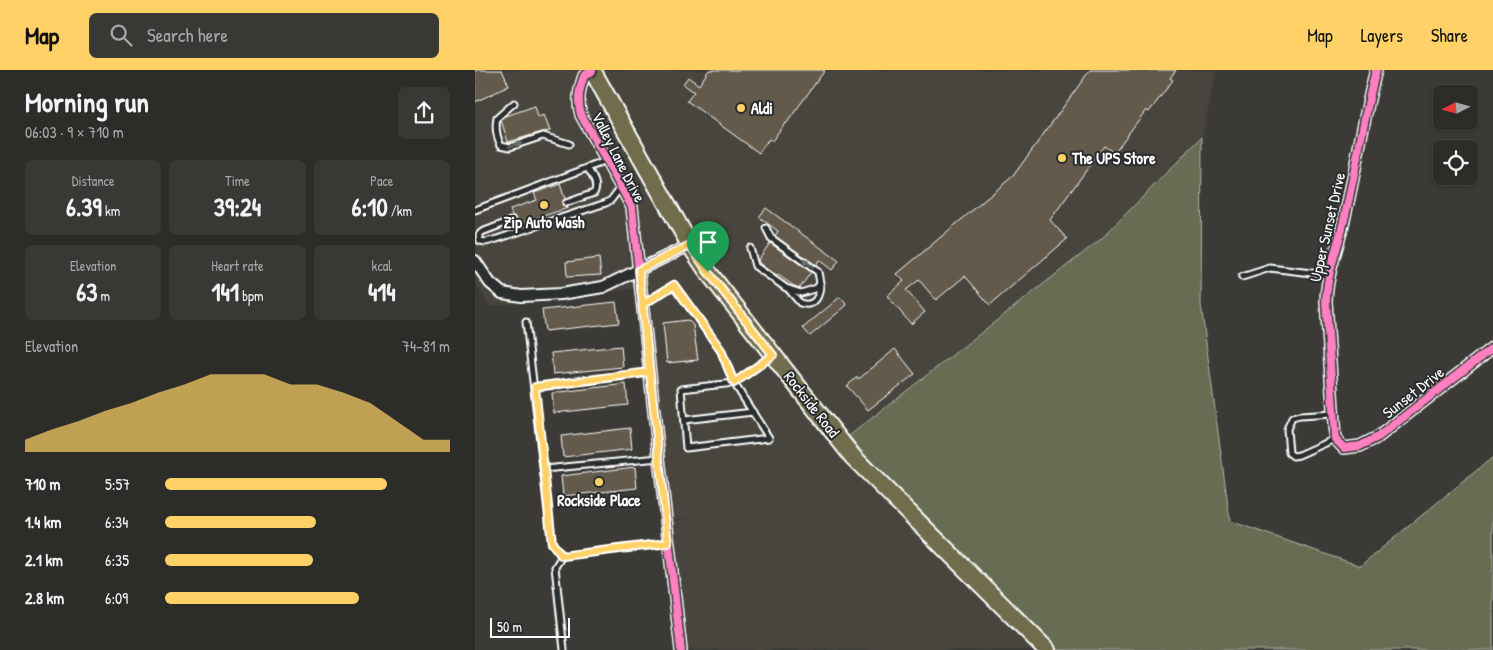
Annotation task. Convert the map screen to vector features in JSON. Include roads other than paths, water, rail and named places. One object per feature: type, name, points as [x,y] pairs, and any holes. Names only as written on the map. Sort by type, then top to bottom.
[{"type":"main road","name":"Rockside Road","points":[[592,70],[690,245],[708,272],[853,457],[1047,650]]},
{"type":"street","name":"Valley Lane Drive","points":[[592,70],[584,76],[578,96],[579,107],[632,207],[681,650]]},
{"type":"street","name":"Upper Sunset Drive","points":[[1335,438],[1326,301],[1329,275],[1344,221],[1376,70]]},
{"type":"street","points":[[475,261],[495,288],[503,293],[521,296],[561,294],[603,287],[690,245]]},
{"type":"street","name":"Sunset Drive","points":[[1335,438],[1344,448],[1360,446],[1377,437],[1493,347]]},
{"type":"lane","points":[[514,103],[497,118],[495,127],[497,139],[501,145],[509,147],[543,136],[569,144]]},
{"type":"lane","points":[[475,210],[607,160]]},
{"type":"lane","points":[[566,203],[594,193],[596,190],[595,181],[587,169]]},
{"type":"lane","points":[[513,220],[482,232],[479,235],[480,241],[486,242],[497,239],[606,203],[622,187]]},
{"type":"lane","points":[[750,248],[755,266],[789,290],[799,303],[811,304],[816,301],[820,293],[818,272],[771,238],[766,228]]},
{"type":"lane","points":[[1242,277],[1269,268],[1329,275]]},
{"type":"lane","points":[[789,290],[801,293],[817,288],[820,283]]},
{"type":"lane","points":[[642,305],[674,285],[721,350],[734,383],[769,438],[686,448],[681,389],[734,383],[773,355]]},
{"type":"lane","points":[[526,322],[552,543],[562,556]]},
{"type":"lane","points":[[535,387],[649,372]]},
{"type":"lane","points":[[683,420],[753,412]]},
{"type":"lane","points":[[1333,414],[1292,418],[1287,429],[1289,453],[1293,456],[1299,455],[1335,438]]},
{"type":"lane","points":[[544,469],[659,458]]},
{"type":"lane","points":[[562,556],[668,543]]},
{"type":"lane","points":[[562,556],[555,567],[564,650]]},
{"type":"place","name":"Aldi","points":[[741,108]]},
{"type":"place","name":"The UPS Store","points":[[1062,158]]},
{"type":"place","name":"Zip Auto Wash","points":[[544,205]]},
{"type":"place","name":"Rockside Place","points":[[599,482]]}]
